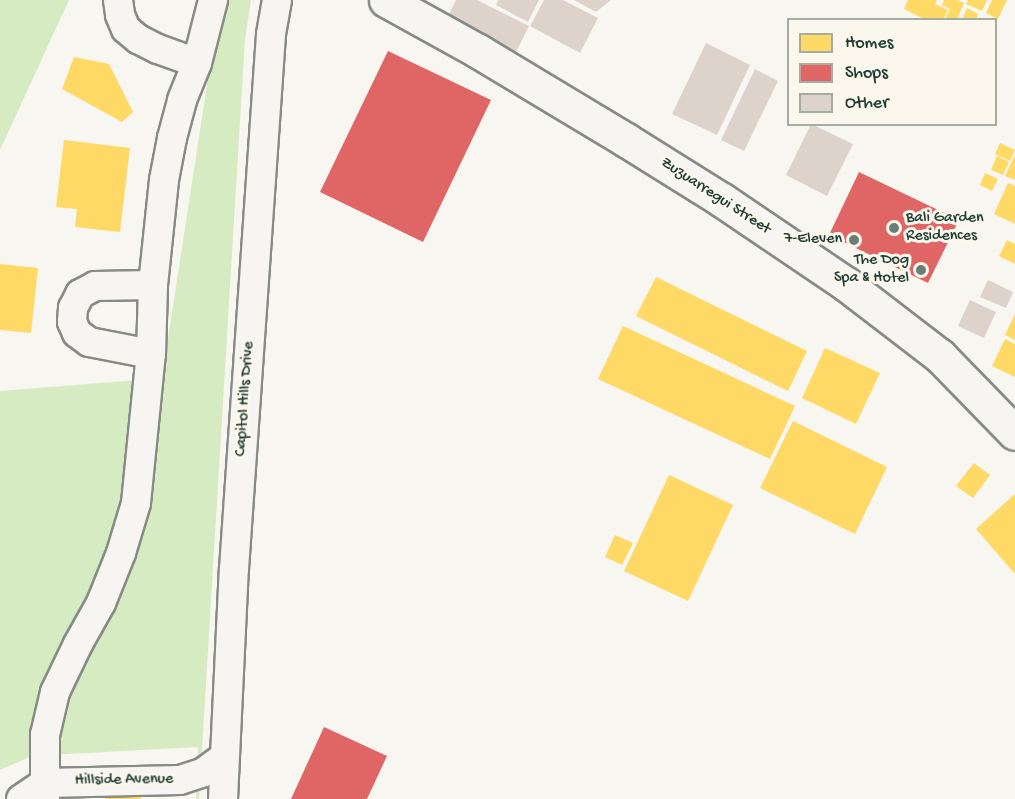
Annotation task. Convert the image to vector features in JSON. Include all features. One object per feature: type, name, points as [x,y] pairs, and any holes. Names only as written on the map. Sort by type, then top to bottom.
[{"type":"street","points":[[118,0],[120,15],[126,29],[138,39],[197,63]]},
{"type":"street","points":[[21,799],[45,791],[45,735],[55,692],[101,603],[121,553],[136,503],[151,354],[153,285],[172,138],[182,100],[197,63],[213,0]]},
{"type":"street","name":"Capitol Hills Drive","points":[[223,799],[235,557],[271,34],[277,0]]},
{"type":"street","name":"Zuzuarregui Street","points":[[386,0],[478,51],[635,146],[722,200],[846,284],[940,356],[1015,433]]},
{"type":"street","points":[[151,354],[89,342],[77,333],[72,322],[73,308],[80,294],[95,286],[153,285]]},
{"type":"street","name":"Hillside Avenue","points":[[45,791],[180,780],[204,772],[225,756]]},
{"type":"green space","points":[[0,0],[69,0],[0,150]]},
{"type":"green space","points":[[220,0],[251,0],[245,39],[199,799],[196,799],[198,747],[32,756],[0,770],[0,391],[162,378]]},
{"type":"building: Homes","points":[[908,0],[937,0],[935,4],[948,10],[944,18],[922,18],[904,9]]},
{"type":"building: Homes","points":[[944,0],[957,0],[964,3],[958,17],[960,18],[946,18],[950,9],[942,5]]},
{"type":"building: Homes","points":[[968,0],[987,0],[982,11],[966,4]]},
{"type":"building: Homes","points":[[992,0],[1007,0],[998,19],[986,13]]},
{"type":"building: Homes","points":[[967,8],[978,14],[977,18],[963,18]]},
{"type":"building: Homes","points":[[74,57],[109,64],[133,112],[122,122],[62,89]]},
{"type":"building: Homes","points":[[64,140],[130,148],[120,232],[75,227],[77,209],[56,207]]},
{"type":"building: Homes","points":[[1000,143],[1015,150],[1010,161],[995,154]]},
{"type":"building: Homes","points":[[1015,155],[1015,180],[1005,176]]},
{"type":"building: Homes","points":[[997,156],[1009,162],[1003,175],[991,170]]},
{"type":"building: Homes","points":[[985,173],[998,179],[992,191],[980,185]]},
{"type":"building: Homes","points":[[1008,183],[1015,186],[1015,224],[994,214]]},
{"type":"building: Homes","points":[[1007,240],[1015,244],[1015,264],[999,256]]},
{"type":"building: Homes","points":[[0,264],[38,268],[31,333],[0,330]]},
{"type":"building: Homes","points":[[656,277],[807,351],[788,391],[636,316]]},
{"type":"building: Homes","points":[[1015,314],[1015,340],[1005,335]]},
{"type":"building: Homes","points":[[623,326],[795,406],[770,459],[598,379]]},
{"type":"building: Homes","points":[[1005,339],[1015,344],[1015,377],[992,366]]},
{"type":"building: Homes","points":[[825,348],[880,373],[856,424],[802,398]]},
{"type":"building: Homes","points":[[793,421],[887,467],[855,534],[760,488]]},
{"type":"building: Homes","points":[[974,463],[990,475],[973,498],[956,486]]},
{"type":"building: Homes","points":[[669,475],[733,505],[688,601],[624,571]]},
{"type":"building: Homes","points":[[1015,494],[1015,574],[976,529]]},
{"type":"building: Homes","points":[[615,535],[633,543],[622,565],[605,557]]},
{"type":"building: Homes","points":[[140,794],[141,799],[105,799],[105,795]]},
{"type":"building: Shops","points":[[388,51],[491,100],[423,242],[320,192]]},
{"type":"building: Shops","name":"Bali Garden Residences","points":[[859,172],[959,220],[928,283],[829,235]]},
{"type":"building: Shops","points":[[324,727],[387,756],[367,799],[291,799]]},
{"type":"building: Other","points":[[456,0],[477,0],[529,26],[512,60],[443,26]]},
{"type":"building: Other","points":[[498,0],[539,0],[528,22],[496,5]]},
{"type":"building: Other","points":[[544,0],[563,0],[598,18],[580,53],[530,26]]},
{"type":"building: Other","points":[[574,0],[611,0],[596,12]]},
{"type":"building: Other","points":[[706,43],[750,65],[717,135],[672,114]]},
{"type":"building: Other","points":[[755,69],[778,81],[744,151],[721,140]]},
{"type":"building: Other","points":[[810,126],[815,126],[853,144],[827,196],[786,175]]},
{"type":"building: Other","points":[[988,280],[1013,292],[1006,308],[980,297]]},
{"type":"building: Other","points":[[970,300],[996,312],[984,338],[958,326]]},
{"type":"place","name":"Bali Garden Residences","points":[[894,228]]},
{"type":"place","name":"7-Eleven","points":[[854,240]]},
{"type":"place","name":"The Dog Spa & Hotel","points":[[921,270]]}]
